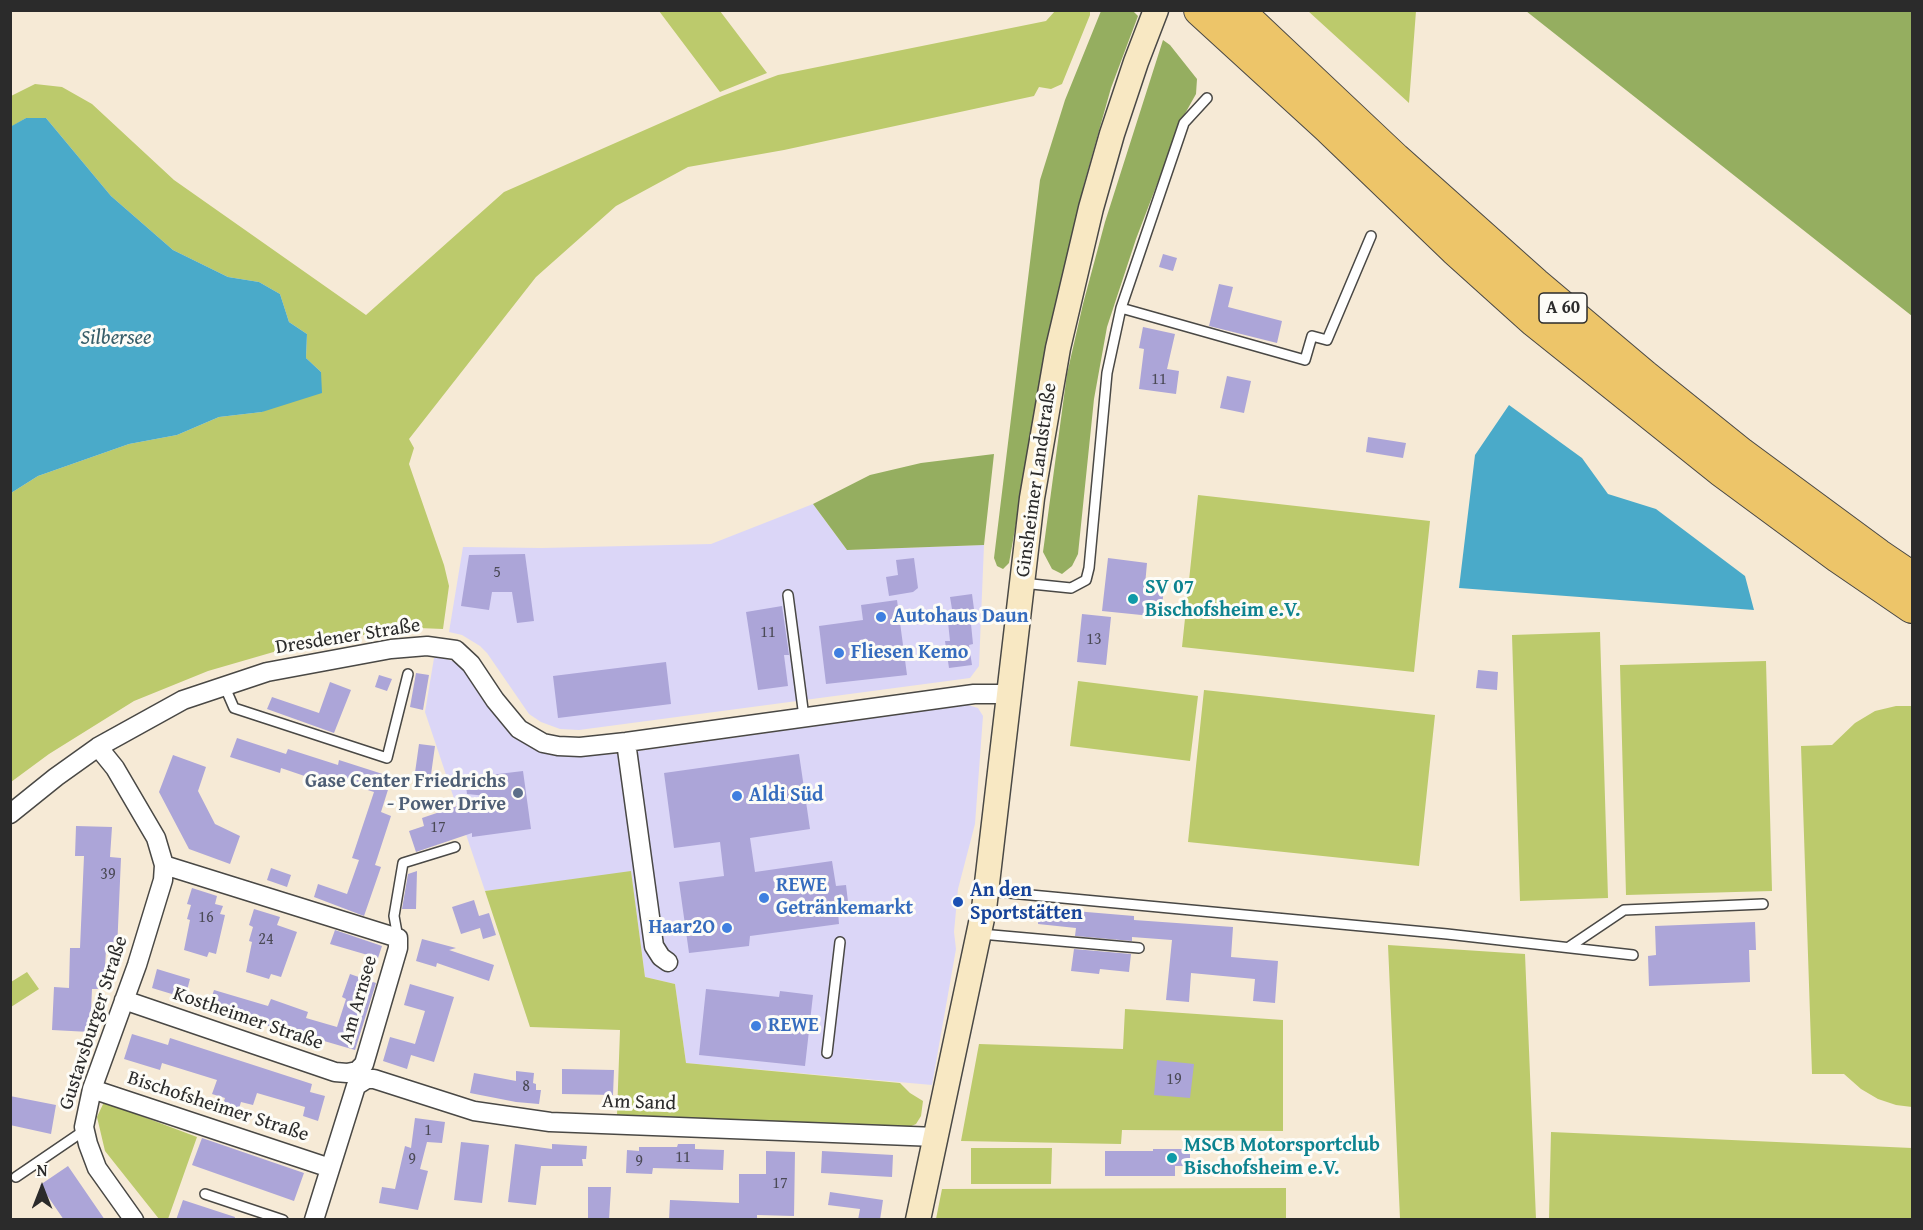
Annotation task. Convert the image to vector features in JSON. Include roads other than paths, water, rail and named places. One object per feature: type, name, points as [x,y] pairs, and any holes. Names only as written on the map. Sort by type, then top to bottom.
[{"type":"highway","name":"A 60","points":[[1181,10],[1266,82],[1328,128]]},
{"type":"highway","name":"A 60","points":[[1200,10],[1535,321],[1730,476],[1839,557],[1912,607]]},
{"type":"highway","name":"A 60","points":[[1237,10],[1395,159],[1535,284],[1644,376],[1741,454],[1912,578]]},
{"type":"main road","name":"Ginsheimer Landstraße","points":[[918,1220],[986,891],[1008,694],[1042,432],[1068,301],[1091,208],[1112,134],[1156,10]]},
{"type":"street","name":"Dresdener Straße","points":[[10,814],[98,747],[183,700],[267,672],[360,654],[427,646],[456,650],[471,664],[495,700],[519,729],[543,744],[558,746],[580,747],[626,742],[974,693],[1008,694]]},
{"type":"street","points":[[626,742],[654,946],[661,957],[668,962]]},
{"type":"street","name":"Gustavsburger Straße","points":[[98,747],[115,768],[156,838],[164,865],[163,880],[92,1089],[85,1130],[97,1168],[135,1220]]},
{"type":"street","points":[[164,865],[398,938]]},
{"type":"street","name":"Am Arnsee","points":[[357,1071],[364,1064],[398,948],[398,938]]},
{"type":"street","name":"Kostheimer Straße","points":[[124,1000],[335,1072],[357,1071]]},
{"type":"street","name":"Am Sand","points":[[330,1167],[356,1086],[367,1079],[374,1079],[474,1111],[550,1122],[936,1137]]},
{"type":"street","name":"Bischofsheimer Straße","points":[[92,1089],[330,1167]]},
{"type":"street","points":[[314,1220],[330,1167]]},
{"type":"lane","points":[[1022,584],[1071,588],[1086,580],[1107,374],[1121,308],[1184,123],[1207,98]]},
{"type":"lane","points":[[1121,308],[1305,360],[1312,336],[1327,340],[1371,236]]},
{"type":"lane","points":[[788,595],[804,717]]},
{"type":"lane","points":[[224,685],[234,708],[387,758],[408,674]]},
{"type":"lane","points":[[398,938],[394,916],[403,863],[455,847]]},
{"type":"lane","points":[[986,891],[1634,955]]},
{"type":"lane","points":[[1569,947],[1624,910],[1763,904]]},
{"type":"lane","points":[[979,933],[1139,948]]},
{"type":"lane","points":[[827,1053],[840,942]]},
{"type":"lane","points":[[16,1177],[85,1130]]},
{"type":"lane","points":[[205,1194],[276,1218]]},
{"type":"water","name":"Silbersee","points":[[26,118],[46,118],[111,196],[173,250],[228,277],[259,282],[280,294],[289,322],[307,334],[306,358],[321,372],[322,393],[262,412],[219,417],[177,435],[129,444],[38,476],[11,493],[10,127]]},
{"type":"water","points":[[1509,405],[1582,458],[1608,494],[1656,509],[1745,576],[1754,610],[1459,588],[1475,455]]},
{"type":"place","name":"SV 07 Bischofsheim e.V.","points":[[1133,599]]},
{"type":"place","name":"Autohaus Daun","points":[[881,617]]},
{"type":"place","name":"Fliesen Kemo","points":[[839,653]]},
{"type":"place","name":"Gase Center Friedrichs - Power Drive","points":[[518,793]]},
{"type":"place","name":"Aldi Süd","points":[[737,796]]},
{"type":"place","name":"REWE Getränkemarkt","points":[[764,898]]},
{"type":"place","name":"An den Sportstätten","points":[[958,902]]},
{"type":"place","name":"Haar2O","points":[[727,928]]},
{"type":"place","name":"REWE","points":[[756,1026]]},
{"type":"place","name":"MSCB Motorsportclub Bischofsheim e.V.","points":[[1172,1158]]}]
